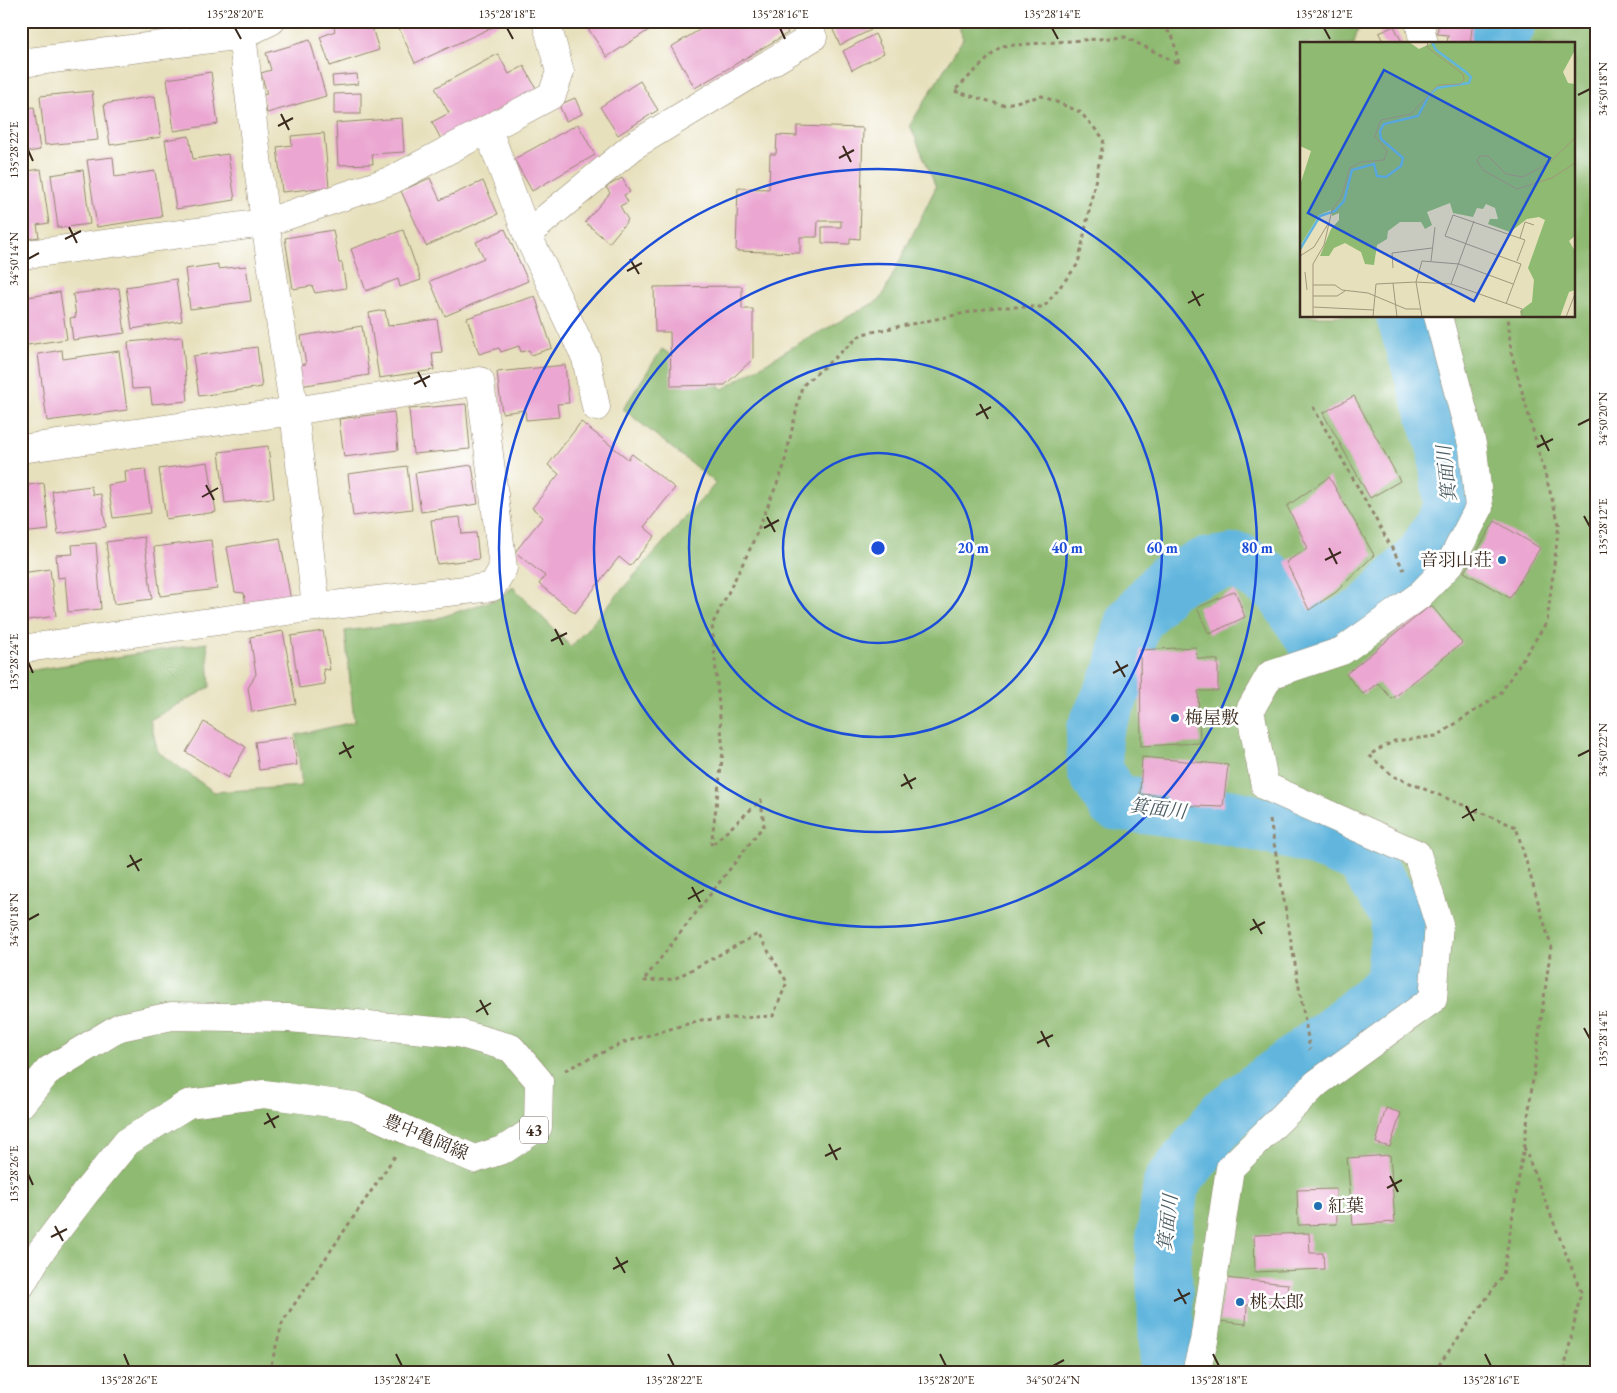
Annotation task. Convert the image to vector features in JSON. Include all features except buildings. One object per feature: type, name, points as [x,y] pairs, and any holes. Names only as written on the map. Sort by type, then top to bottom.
[{"type":"street","points":[[21,63],[242,35],[271,21]]},
{"type":"street","points":[[21,255],[265,223],[392,180],[552,95],[560,72],[546,21]]},
{"type":"street","points":[[1419,21],[1424,42]]},
{"type":"street","points":[[527,234],[636,144],[808,29]]},
{"type":"street","points":[[242,35],[265,223],[294,411],[316,607]]},
{"type":"street","points":[[488,130],[527,234],[586,358],[596,407]]},
{"type":"street","points":[[1196,1372],[1204,1341],[1230,1168],[1317,1083],[1433,998],[1439,924],[1417,854],[1264,786],[1250,710],[1270,675],[1342,651],[1419,596],[1450,564],[1479,508],[1473,448],[1439,318]]},
{"type":"street","points":[[21,448],[294,411],[480,381],[503,568],[492,587],[316,607],[21,649]]},
{"type":"street","points":[[21,1104],[49,1070],[120,1028],[172,1016],[289,1018],[458,1033],[511,1048],[540,1081]]},
{"type":"street","name":"豊中亀岡線","points":[[21,1285],[39,1254],[127,1142],[188,1104],[264,1094],[354,1106],[475,1159],[505,1149],[538,1127],[540,1081]]},
{"type":"path","points":[[540,1081],[625,1042],[700,1020],[773,1016],[787,982],[758,934],[674,979],[643,981],[764,825],[761,800],[711,846],[723,752],[712,625],[750,549],[783,469],[802,386],[862,334],[995,307],[1044,307],[1078,264],[1104,139],[1080,112],[1042,96],[1002,105],[954,90],[1001,46],[1125,37],[1179,64],[1172,34],[1151,21]]},
{"type":"path","points":[[1434,1372],[1503,1275],[1524,1146],[1551,946],[1516,827],[1394,776],[1369,755],[1394,742],[1437,736],[1500,694],[1547,622],[1559,524],[1510,352],[1508,318]]},
{"type":"path","points":[[1313,407],[1397,558]]},
{"type":"path","points":[[1268,813],[1311,1054]]},
{"type":"path","points":[[269,1372],[282,1321],[411,1132]]},
{"type":"path","points":[[1524,1146],[1581,1292],[1565,1366],[1566,1372]]},
{"type":"green space","points":[[957,21],[1360,21],[1355,42],[1300,42],[1300,318],[1574,318],[1574,42],[1510,42],[1521,27],[1521,21],[1596,21],[1596,1372],[21,1372],[21,672],[207,643],[210,687],[150,720],[158,752],[214,792],[302,786],[296,735],[354,722],[345,631],[432,620],[497,599],[513,587],[571,647],[716,483],[623,409],[662,349],[723,389],[796,345],[881,299],[936,187],[910,125],[963,39]]},
{"type":"waterway","name":"箕面川","points":[[1495,42],[1507,26],[1507,21]]},
{"type":"waterway","name":"箕面川","points":[[1168,1372],[1163,1246],[1171,1184],[1225,1115],[1341,1029],[1393,985],[1400,917],[1362,857],[1305,835],[1234,818],[1114,802],[1095,770],[1094,731],[1122,671],[1132,624],[1168,582],[1205,566],[1239,561],[1280,587],[1315,640],[1367,613],[1424,556],[1452,509],[1445,448],[1405,318]]},
{"type":"place","name":"音羽山荘","points":[[1502,560]]},
{"type":"place","name":"梅屋敷","points":[[1175,718]]},
{"type":"place","name":"紅葉","points":[[1318,1206]]},
{"type":"place","name":"桃太郎","points":[[1240,1302]]}]
